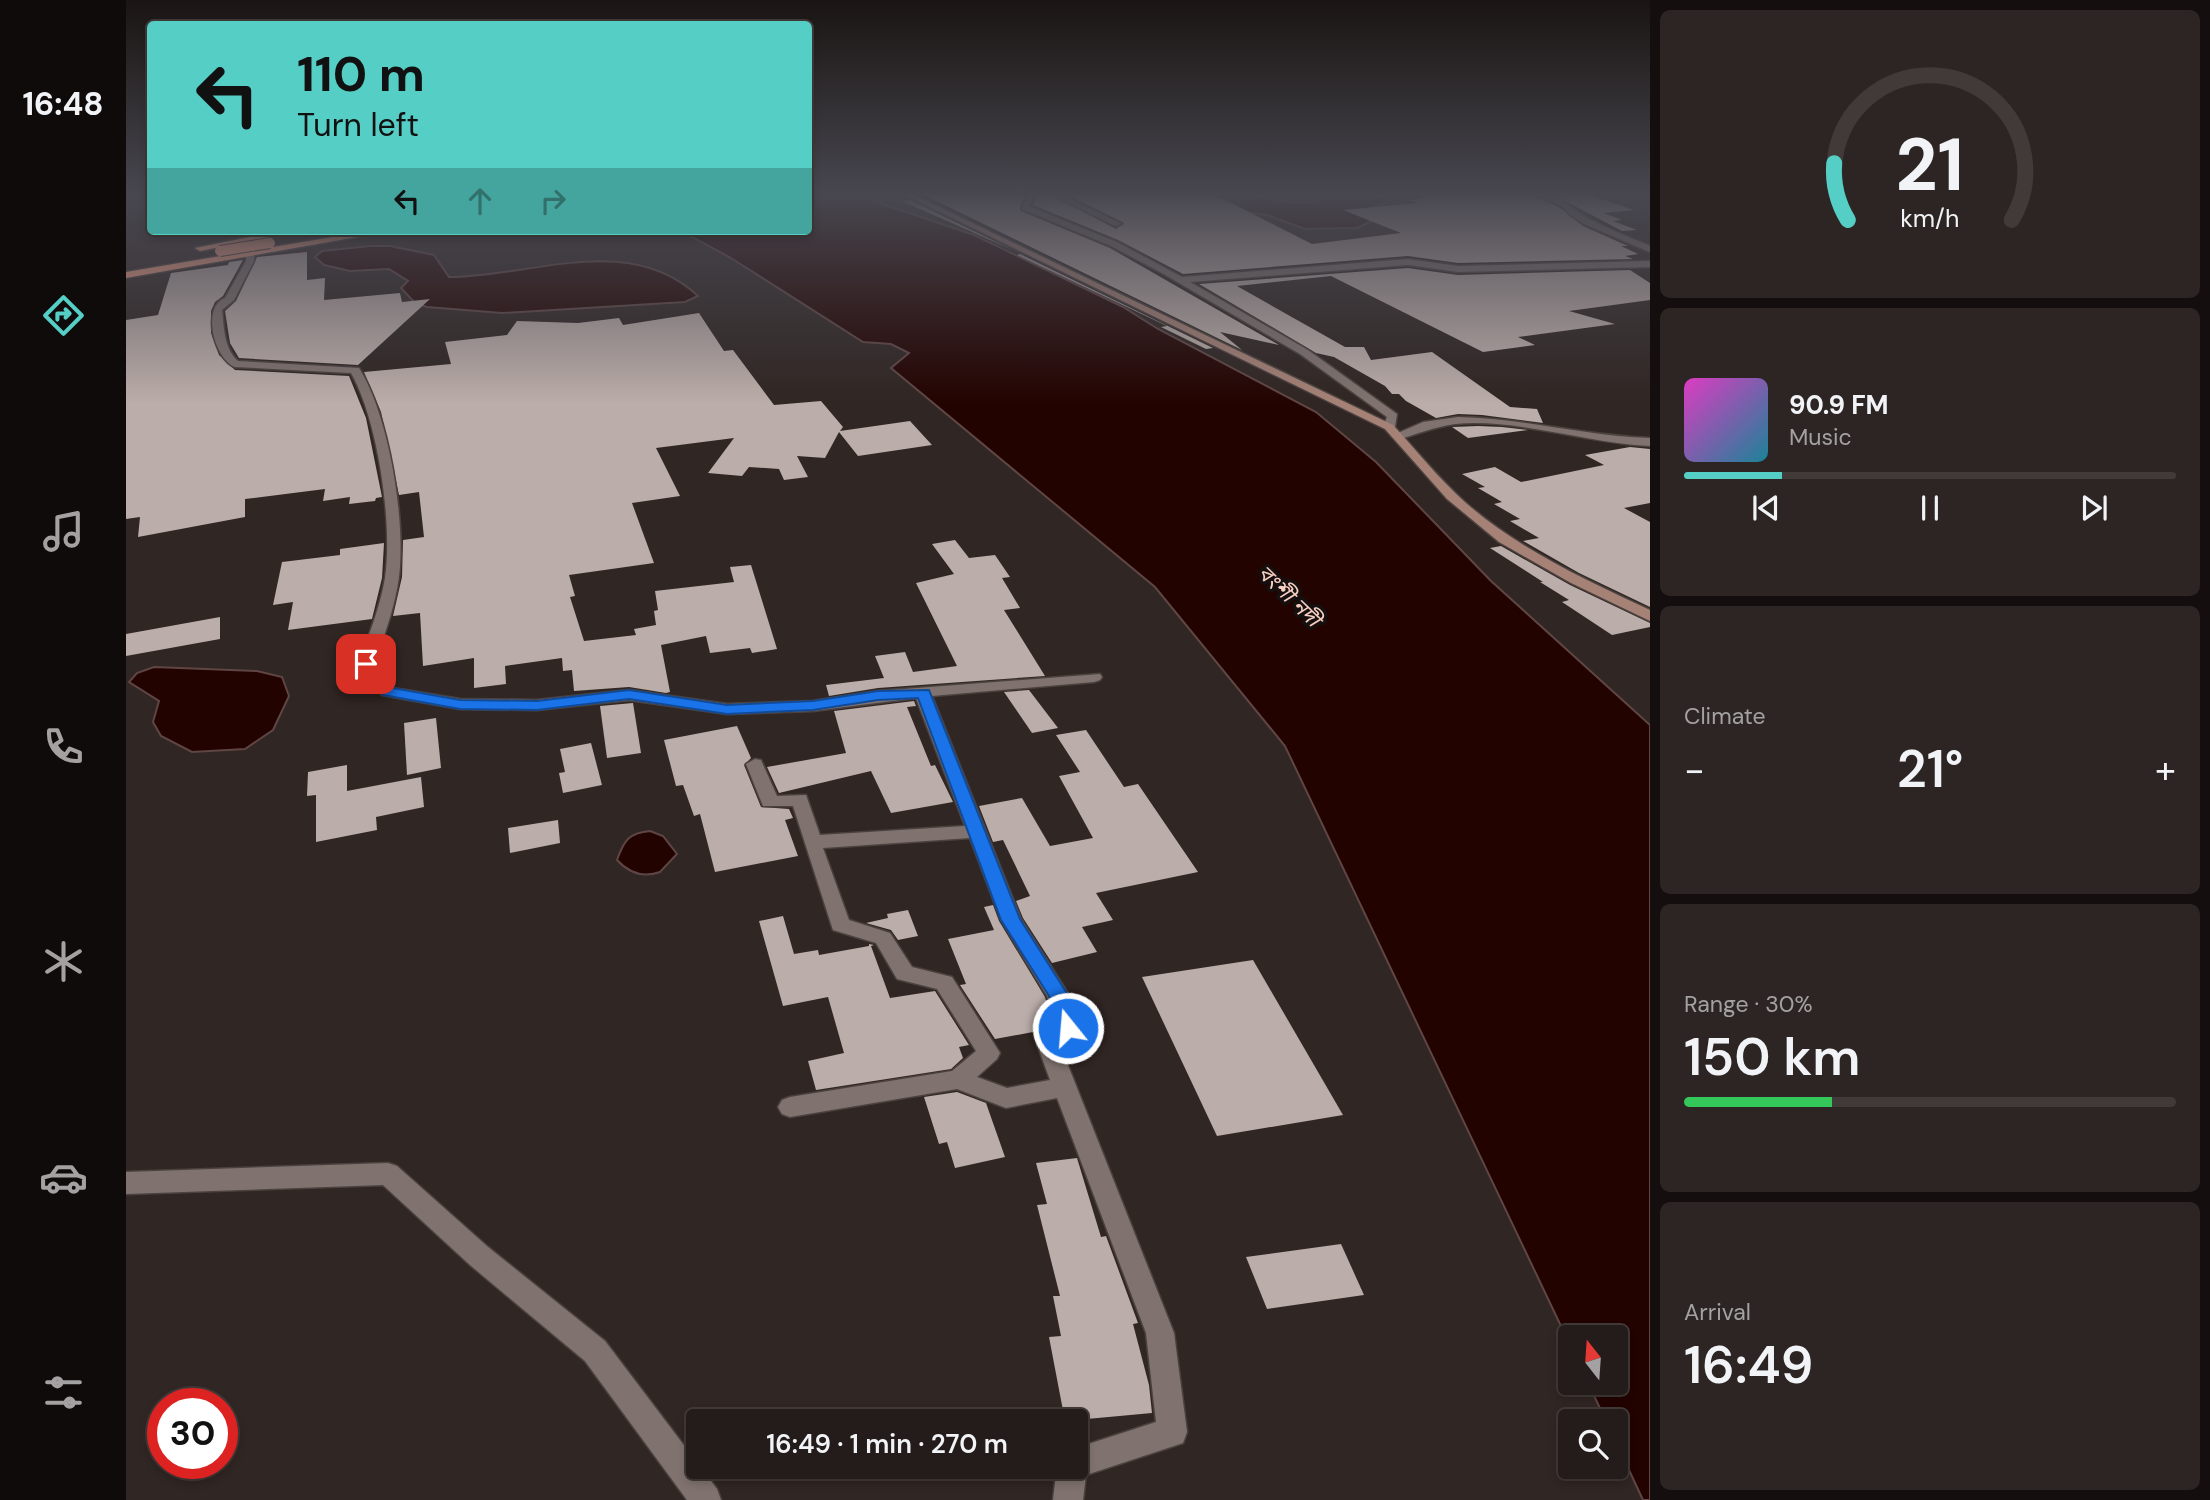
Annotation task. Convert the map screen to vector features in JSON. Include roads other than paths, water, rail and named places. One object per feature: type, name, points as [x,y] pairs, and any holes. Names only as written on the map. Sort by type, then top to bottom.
[{"type":"highway","points":[[126,268],[148,264]]},
{"type":"highway","points":[[126,275],[166,264]]},
{"type":"street","points":[[242,264],[229,300],[221,303],[217,310],[227,357],[235,364],[355,370],[363,380],[385,457],[393,569],[366,664],[388,692],[473,705],[537,705],[629,695],[727,709],[813,706],[878,696],[1094,677]]},
{"type":"street","points":[[1051,264],[1393,431],[1418,462],[1462,506],[1494,531],[1586,585],[1650,616]]},
{"type":"street","points":[[1151,264],[1304,352],[1370,397],[1393,416],[1393,431]]},
{"type":"street","points":[[1181,280],[1383,264]]},
{"type":"street","points":[[1422,264],[1458,269],[1650,264]]},
{"type":"street","points":[[1393,431],[1442,421],[1476,420],[1650,442]]},
{"type":"street","points":[[923,693],[1011,920],[1058,995],[1068,1028],[1045,1036],[1160,1333],[1172,1432],[1088,1459]]},
{"type":"street","points":[[755,764],[770,802],[800,799],[840,925],[883,938],[905,973],[944,983],[989,1053],[958,1079],[790,1107]]},
{"type":"street","points":[[813,842],[978,831]]},
{"type":"street","points":[[958,1079],[1006,1098],[1065,1087]]},
{"type":"street","points":[[126,1183],[388,1174],[479,1256],[595,1351],[706,1500]]},
{"type":"street","points":[[1068,1500],[1070,1479]]},
{"type":"water","points":[[440,264],[449,277],[562,264],[630,264],[671,277],[698,296],[685,302],[502,313],[427,307],[415,303],[401,288],[408,281],[389,269],[350,271],[324,265]]},
{"type":"water","name":"বংশী নদী","points":[[740,264],[1034,264],[1123,307],[1158,329],[1316,412],[1376,462],[1491,581],[1650,725],[1650,1500],[1643,1500],[1628,1468],[1628,1409],[1600,1409],[1594,1395],[1628,1395],[1628,1325],[1560,1325],[1285,746],[1155,587],[891,368],[909,353],[891,344],[863,342]]},
{"type":"water","points":[[154,667],[257,671],[282,677],[289,696],[273,730],[245,749],[192,752],[161,736],[153,722],[159,701],[129,682],[137,673]]},
{"type":"water","points":[[650,831],[663,836],[677,854],[660,872],[642,874],[631,871],[617,860],[622,847],[632,836]]}]
